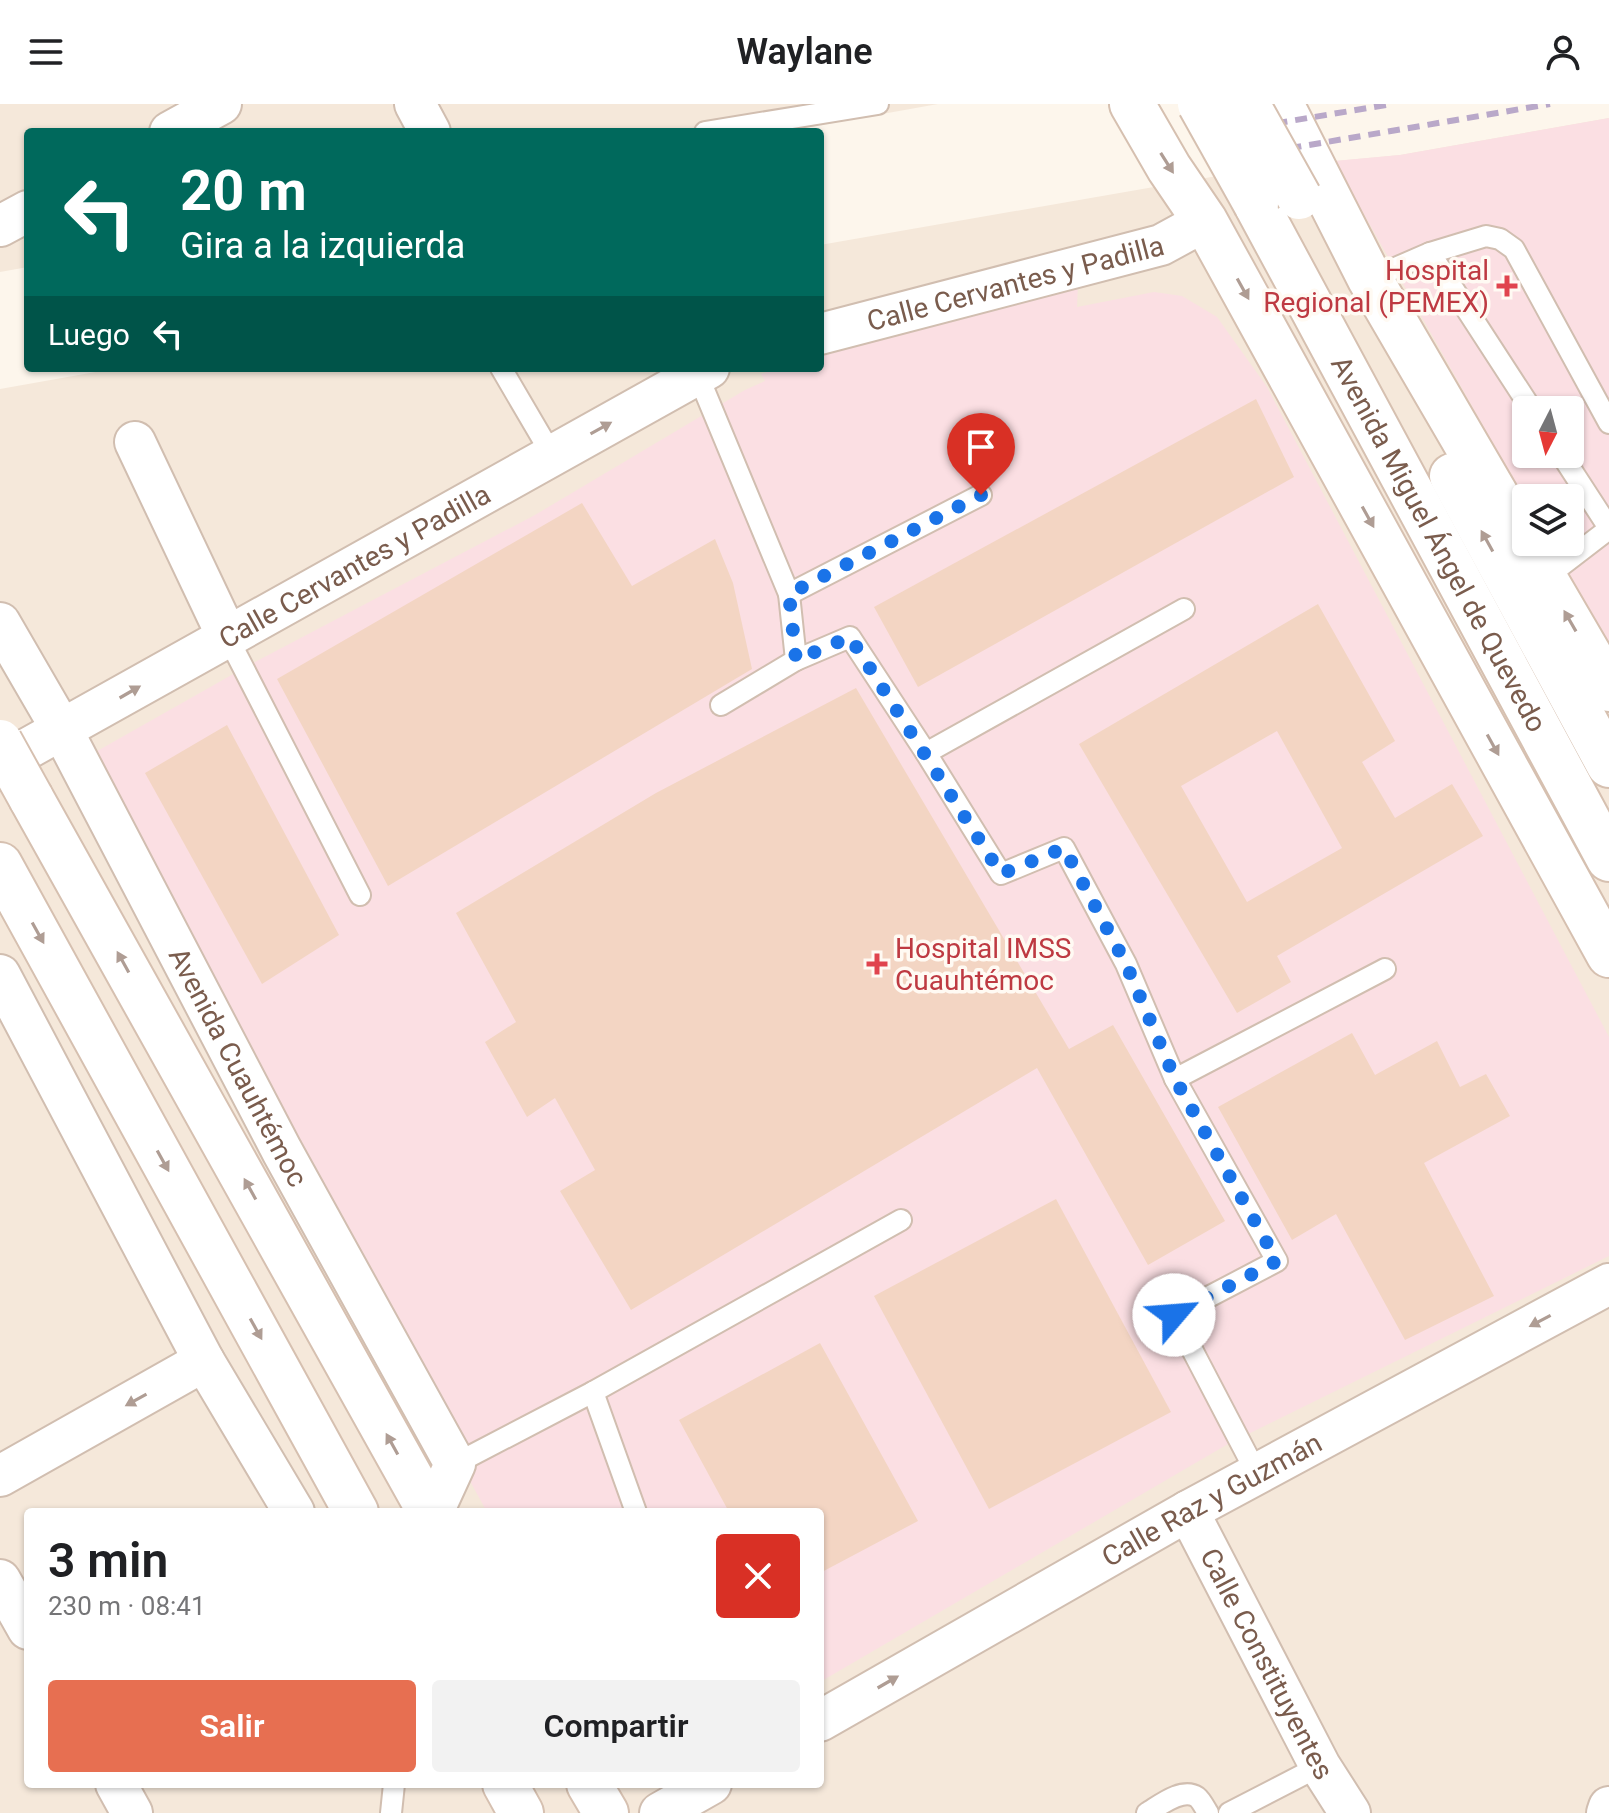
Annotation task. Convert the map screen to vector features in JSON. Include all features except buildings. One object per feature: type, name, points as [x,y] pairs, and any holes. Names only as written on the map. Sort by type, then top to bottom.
[{"type":"main road","points":[[1132,104],[1169,168],[1205,221],[1609,955]]},
{"type":"main road","name":"Avenida Miguel Ángel de Quevedo","points":[[1200,104],[1609,859]]},
{"type":"main road","name":"Avenida Miguel Ángel de Quevedo","points":[[1247,104],[1306,182],[1609,765]]},
{"type":"main road","points":[[1281,104],[1306,182],[1370,279],[1609,689]]},
{"type":"main road","points":[[1205,221],[1306,182]]},
{"type":"main road","name":"Avenida Cuauhtémoc","points":[[0,742],[430,1508]]},
{"type":"main road","points":[[0,865],[354,1508]]},
{"type":"main road","points":[[507,1788],[521,1813]]},
{"type":"main road","points":[[591,1788],[606,1813]]},
{"type":"street","points":[[177,128],[221,104]]},
{"type":"street","points":[[415,104],[428,128]]},
{"type":"street","points":[[0,226],[24,213]]},
{"type":"street","name":"Calle Cervantes y Padilla","points":[[824,333],[1161,245],[1205,221]]},
{"type":"street","name":"Calle Cervantes y Padilla","points":[[0,764],[701,372]]},
{"type":"street","points":[[135,442],[227,636]]},
{"type":"street","name":"Avenida Cuauhtémoc","points":[[0,623],[62,730],[282,1151],[455,1464],[434,1508]]},
{"type":"street","points":[[0,975],[204,1361],[292,1508]]},
{"type":"street","name":"Calle Raz y Guzmán","points":[[824,1719],[1188,1511],[1609,1284]]},
{"type":"street","points":[[0,1476],[204,1361]]},
{"type":"street","name":"Calle Constituyentes","points":[[1188,1511],[1320,1766],[1350,1813]]},
{"type":"street","points":[[0,1580],[24,1622]]},
{"type":"street","points":[[118,1788],[132,1813]]},
{"type":"street","points":[[660,1813],[704,1788]]},
{"type":"street","points":[[1607,1813],[1609,1807]]},
{"type":"lane","points":[[730,128],[878,104]]},
{"type":"lane","points":[[1370,279],[1430,253],[1486,236],[1500,239],[1514,249],[1609,423]]},
{"type":"lane","points":[[1430,253],[1523,396]]},
{"type":"lane","points":[[503,372],[552,455]]},
{"type":"lane","points":[[703,372],[789,594],[796,660]]},
{"type":"lane","points":[[1545,578],[1609,529],[1570,468]]},
{"type":"lane","points":[[789,594],[981,495]]},
{"type":"lane","points":[[926,753],[1184,609]]},
{"type":"lane","points":[[227,636],[360,895]]},
{"type":"lane","points":[[721,705],[796,660],[850,637],[1001,874],[1064,848],[1126,964],[1175,1079],[1277,1261],[1174,1315],[1257,1474]]},
{"type":"lane","points":[[1175,1079],[1385,969]]},
{"type":"lane","points":[[455,1464],[593,1392],[901,1220]]},
{"type":"lane","points":[[593,1392],[635,1508]]},
{"type":"lane","points":[[1229,1813],[1320,1766]]},
{"type":"lane","points":[[391,1813],[394,1788]]},
{"type":"lane","points":[[1147,1813],[1179,1795],[1189,1794],[1198,1797],[1208,1813]]},
{"type":"shaded area","points":[[0,104],[938,104],[804,128],[24,128],[24,268],[0,272]]},
{"type":"shaded area","points":[[1609,118],[1609,1813],[0,1813],[0,389],[96,372],[824,372],[824,244],[1263,168],[1400,155]]},
{"type":"shaded area","name":"Hospital Regional (PEMEX)","points":[[1609,118],[1609,650],[1556,556],[1584,556],[1584,484],[1516,484],[1334,161],[1400,155]]},
{"type":"shaded area","name":"Hospital IMSS Cuauhtémoc","points":[[1079,262],[1077,307],[1154,292],[1182,296],[1217,317],[1267,387],[1609,1037],[1609,1256],[1228,1444],[824,1680],[824,1508],[485,1508],[76,763],[251,664],[535,515],[765,381],[761,374],[824,372],[824,351]]},
{"type":"railway","points":[[1236,130],[1392,104]]},
{"type":"railway","points":[[1250,155],[1550,104]]},
{"type":"place","name":"Hospital Regional (PEMEX)","points":[[1507,286]]},
{"type":"place","name":"Hospital IMSS Cuauhtémoc","points":[[877,964]]},
{"type":"route","points":[[981,495],[789,594],[796,660],[850,637],[1001,874],[1064,848],[1126,964],[1175,1079],[1277,1261],[1174,1315]]}]
